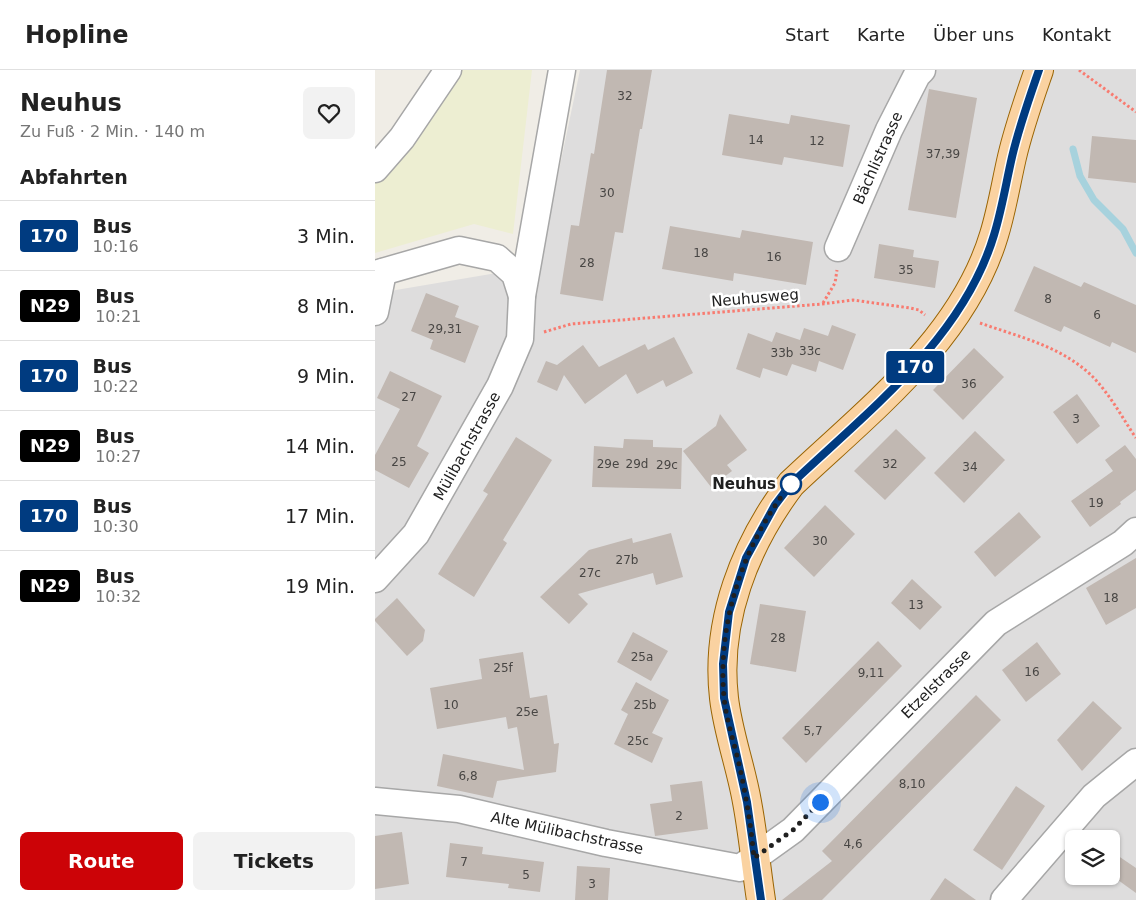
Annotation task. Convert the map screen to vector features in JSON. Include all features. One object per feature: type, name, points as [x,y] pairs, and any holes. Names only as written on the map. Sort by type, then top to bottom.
[{"type":"main road","points":[[761,900],[747,802],[724,698],[723,664],[729,612],[746,558],[775,505],[791,484],[916,366],[936,342],[976,281],[994,235],[1023,117],[1039,70]]},
{"type":"street","points":[[375,169],[402,138],[448,70]]},
{"type":"street","name":"Mülibachstrasse","points":[[375,579],[417,534],[500,386],[520,338],[523,296],[562,70]]},
{"type":"street","name":"Bächlistrasse","points":[[838,248],[889,130],[917,75],[922,70]]},
{"type":"street","name":"Mülibachstrasse","points":[[379,273],[459,250],[497,258],[515,274],[523,296]]},
{"type":"street","points":[[375,312],[379,273]]},
{"type":"street","name":"Etzelstrasse","points":[[754,858],[793,830],[996,623],[1123,543],[1136,531]]},
{"type":"street","points":[[1004,900],[1094,796],[1136,762]]},
{"type":"street","name":"Alte Mülibachstrasse","points":[[375,801],[459,808],[606,843],[739,868],[754,858]]},
{"type":"path","points":[[1079,70],[1136,112]]},
{"type":"path","points":[[823,304],[835,283],[839,264],[838,248]]},
{"type":"path","name":"Neuhusweg","points":[[520,338],[571,324],[853,300],[919,310],[926,316],[921,322]]},
{"type":"path","points":[[955,314],[1049,346],[1081,366],[1104,388],[1136,438]]},
{"type":"shaded area","points":[[580,70],[1136,70],[1136,900],[375,900],[375,296],[396,290],[539,266]]},
{"type":"green space","points":[[449,70],[532,70],[513,234],[474,224],[375,253],[375,169]]},
{"type":"building","points":[[607,70],[652,70],[623,233],[615,232],[603,301],[560,294],[571,225],[579,226],[591,153],[594,154]]},
{"type":"building","points":[[929,89],[977,98],[956,218],[908,210]]},
{"type":"building","points":[[729,114],[789,124],[791,115],[850,125],[843,167],[784,157],[782,165],[722,155]]},
{"type":"building","points":[[1092,136],[1136,140],[1136,183],[1088,178]]},
{"type":"building","points":[[670,226],[740,238],[742,230],[813,242],[806,285],[734,273],[733,281],[662,269]]},
{"type":"building","points":[[879,244],[914,250],[913,257],[939,261],[935,288],[874,278]]},
{"type":"building","points":[[1034,266],[1081,287],[1084,282],[1136,305],[1136,353],[1112,342],[1110,347],[1064,326],[1061,332],[1014,311]]},
{"type":"building","points":[[426,293],[459,306],[455,317],[479,326],[465,363],[430,349],[433,340],[411,331]]},
{"type":"building","points":[[832,325],[856,334],[843,370],[819,361],[816,372],[792,364],[787,376],[763,368],[760,378],[736,369],[748,333],[772,342],[776,332],[800,340],[804,328],[828,336]]},
{"type":"building","points":[[674,337],[693,373],[666,387],[663,380],[637,394],[626,374],[585,404],[564,375],[557,391],[537,382],[546,361],[557,365],[583,345],[599,367],[645,344],[648,350]]},
{"type":"building","points":[[974,348],[1004,377],[963,420],[933,390]]},
{"type":"building","points":[[390,371],[442,396],[417,446],[429,453],[409,488],[375,470],[375,455],[400,409],[377,398]]},
{"type":"building","points":[[1077,394],[1100,426],[1077,444],[1053,412]]},
{"type":"building","points":[[720,414],[747,450],[727,465],[732,471],[711,487],[683,451],[716,426]]},
{"type":"building","points":[[896,429],[926,458],[885,500],[854,471]]},
{"type":"building","points":[[975,431],[1005,460],[964,503],[934,473]]},
{"type":"building","points":[[516,437],[552,460],[503,540],[507,543],[474,597],[438,574],[488,494],[483,491]]},
{"type":"building","points":[[624,439],[653,440],[653,447],[682,448],[681,489],[592,487],[594,446],[623,448]]},
{"type":"building","points":[[1125,445],[1136,459],[1136,490],[1120,502],[1121,504],[1090,527],[1071,501],[1113,471],[1105,460]]},
{"type":"building","points":[[825,505],[855,534],[814,577],[784,548]]},
{"type":"building","points":[[1019,512],[1041,537],[995,577],[974,552]]},
{"type":"building","points":[[671,533],[683,577],[656,585],[653,573],[578,594],[588,604],[569,624],[540,597],[589,550],[632,538],[633,543]]},
{"type":"building","points":[[1136,558],[1136,608],[1106,625],[1086,588]]},
{"type":"building","points":[[912,579],[942,607],[920,630],[891,603]]},
{"type":"building","points":[[397,598],[425,630],[423,641],[407,656],[375,621]]},
{"type":"building","points":[[760,604],[806,611],[796,672],[750,664]]},
{"type":"building","points":[[633,632],[668,651],[651,681],[617,662]]},
{"type":"building","points":[[878,641],[902,666],[806,763],[782,738]]},
{"type":"building","points":[[1037,642],[1061,674],[1026,702],[1002,670]]},
{"type":"building","points":[[523,652],[530,698],[547,695],[554,744],[559,743],[556,772],[497,781],[493,798],[437,786],[443,754],[524,770],[517,727],[508,729],[506,717],[437,729],[430,688],[482,679],[479,659]]},
{"type":"building","points":[[636,682],[669,700],[652,733],[663,738],[652,763],[614,744],[628,714],[621,710]]},
{"type":"building","points":[[976,695],[1001,720],[822,900],[782,900],[832,861],[822,851]]},
{"type":"building","points":[[1093,701],[1122,728],[1082,771],[1057,740]]},
{"type":"building","points":[[702,781],[708,829],[655,836],[650,804],[672,801],[670,785]]},
{"type":"building","points":[[1016,786],[1045,806],[1002,870],[973,850]]},
{"type":"building","points":[[402,832],[409,884],[375,889],[375,836]]},
{"type":"building","points":[[450,843],[483,847],[482,854],[544,862],[540,892],[508,888],[509,884],[446,877]]},
{"type":"building","points":[[1120,857],[1136,868],[1136,893],[1120,881]]},
{"type":"building","points":[[577,866],[610,868],[608,900],[575,900]]},
{"type":"building","points":[[945,878],[976,900],[930,900]]},
{"type":"waterway","points":[[1073,149],[1080,176],[1094,200],[1123,229],[1136,253]]},
{"type":"bus line","name":"170","points":[[761,900],[747,802],[724,698],[723,664],[729,612],[746,558],[775,505],[791,484],[916,366],[936,342],[976,281],[994,235],[1025,107],[1039,70]]},
{"type":"place","name":"Neuhus","points":[[791,484]]},
{"type":"route","points":[[791,484],[775,505],[746,558],[729,612],[723,664],[724,698],[747,802],[754,858],[793,830],[820,802]]}]
